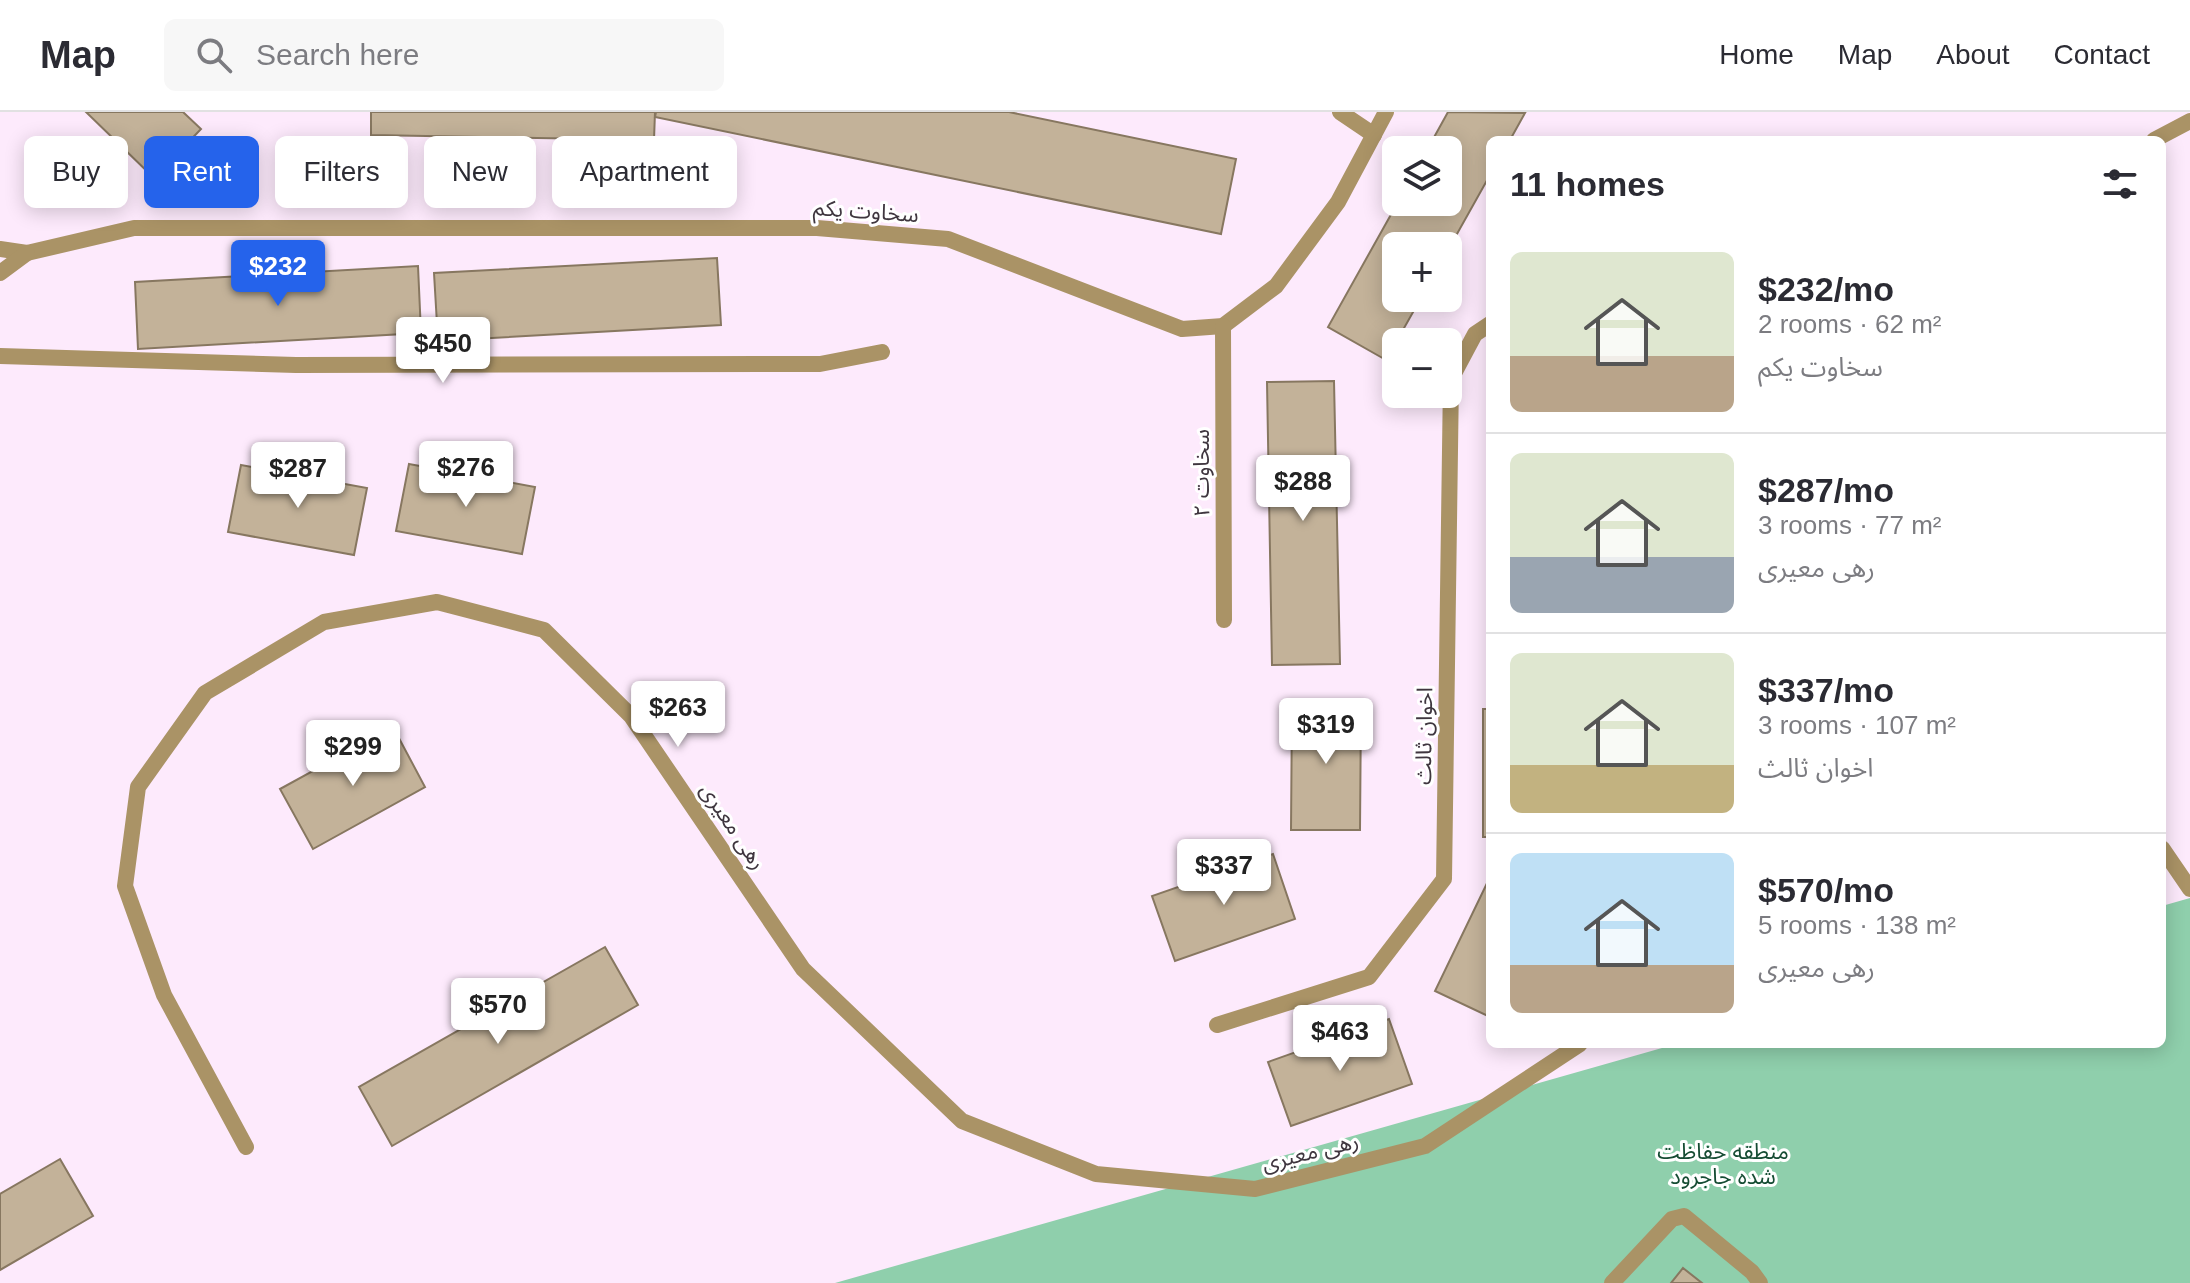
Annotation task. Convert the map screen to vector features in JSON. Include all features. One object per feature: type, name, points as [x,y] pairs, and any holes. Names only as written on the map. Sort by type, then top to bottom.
[{"type":"street","points":[[1340,112],[1374,135]]},
{"type":"street","points":[[1223,326],[1276,286],[1338,202],[1386,112]]},
{"type":"street","points":[[2162,136],[2190,121]]},
{"type":"street","name":"سخاوت یکم","points":[[27,253],[134,228],[817,228],[948,239],[1182,329],[1223,326]]},
{"type":"street","points":[[0,249],[27,253]]},
{"type":"street","points":[[0,273],[27,253]]},
{"type":"street","name":"سخاوت ۲","points":[[1223,326],[1224,620]]},
{"type":"street","name":"اخوان ثالث","points":[[1217,1025],[1369,977],[1444,879],[1451,379],[1475,334],[1486,327]]},
{"type":"street","points":[[0,356],[50,360],[296,365],[820,364],[882,352]]},
{"type":"street","name":"رهی معیری","points":[[246,1147],[164,995],[125,886],[138,787],[205,693],[324,622],[437,602],[544,630],[631,716],[803,969],[962,1121],[1096,1174],[1255,1189],[1425,1146],[1574,1048]]},
{"type":"street","points":[[2166,854],[2190,889]]},
{"type":"street","points":[[1612,1283],[1672,1219],[1684,1216],[1752,1272],[1760,1283]]},
{"type":"green space","name":"منطقه حفاظت شده جاجرود","points":[[2190,898],[2190,1283],[835,1283],[1662,1048],[2166,1048],[2166,905]]},
{"type":"building","points":[[86,112],[183,112],[201,129],[194,136],[144,136],[144,168],[128,153],[128,136],[111,136]]},
{"type":"building","points":[[371,112],[655,112],[654,136],[552,138],[371,135]]},
{"type":"building","points":[[656,112],[1009,112],[1236,159],[1221,234],[655,117]]},
{"type":"building","points":[[1448,112],[1525,113],[1512,136],[1486,136],[1486,182],[1458,232],[1382,232],[1382,312],[1413,312],[1404,328],[1382,328],[1382,358],[1328,327],[1390,216],[1462,216],[1462,136],[1435,136]]},
{"type":"building","points":[[717,258],[721,325],[438,341],[434,273]]},
{"type":"building","points":[[418,266],[421,333],[138,349],[135,282]]},
{"type":"building","points":[[1334,381],[1340,664],[1272,665],[1267,382]]},
{"type":"building","points":[[409,464],[535,487],[522,554],[396,531]]},
{"type":"building","points":[[241,465],[367,488],[354,555],[228,532]]},
{"type":"building","points":[[1361,702],[1360,830],[1291,830],[1292,703]]},
{"type":"building","points":[[1483,709],[1486,709],[1486,837],[1483,837]]},
{"type":"building","points":[[393,727],[425,787],[313,849],[280,789]]},
{"type":"building","points":[[1273,854],[1295,919],[1175,961],[1152,896]]},
{"type":"building","points":[[1486,885],[1486,1015],[1435,991]]},
{"type":"building","points":[[605,947],[638,1005],[392,1146],[359,1087]]},
{"type":"building","points":[[1389,1019],[1412,1084],[1291,1126],[1268,1062]]},
{"type":"building","points":[[60,1159],[93,1216],[0,1270],[0,1194]]},
{"type":"building","points":[[1683,1268],[1702,1283],[1671,1283]]}]
